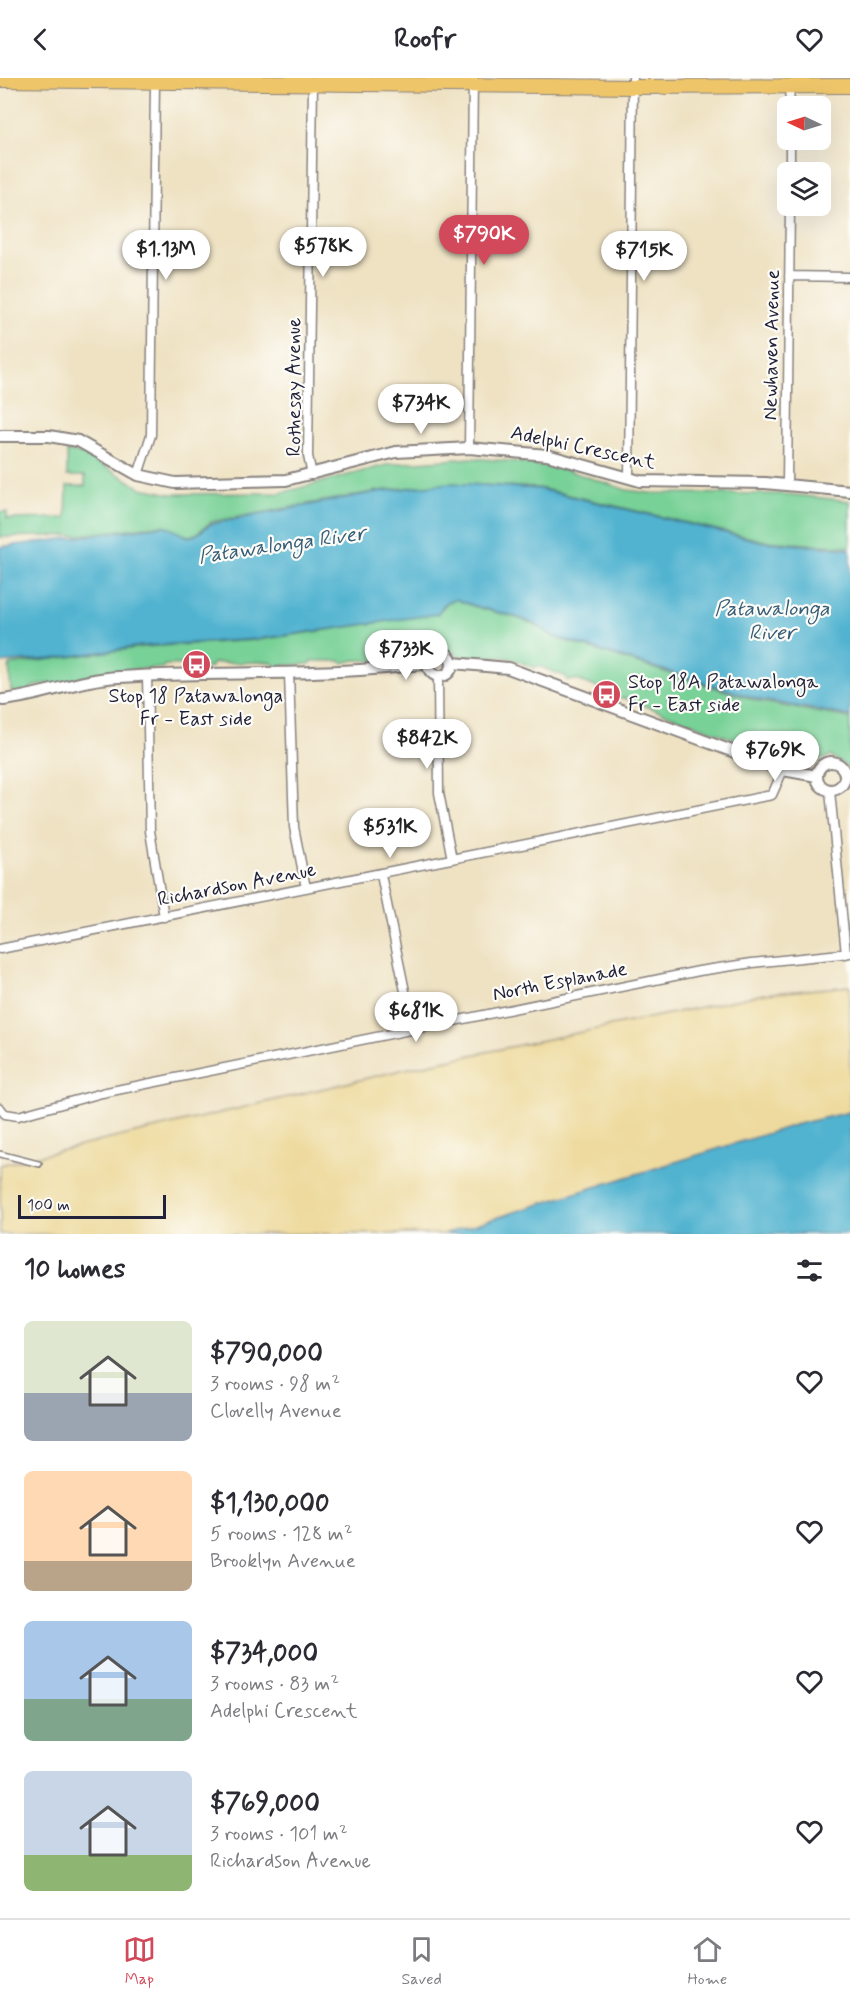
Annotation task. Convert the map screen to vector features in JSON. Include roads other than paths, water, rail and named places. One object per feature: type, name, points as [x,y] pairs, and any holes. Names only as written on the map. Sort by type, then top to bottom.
[{"type":"main road","points":[[0,80],[192,80],[313,83],[633,82],[789,85],[821,82],[850,86]]},
{"type":"street","points":[[138,475],[151,435],[155,81]]},
{"type":"street","points":[[469,447],[473,82]]},
{"type":"street","points":[[629,478],[633,82]]},
{"type":"street","name":"Rothesay Avenue","points":[[312,475],[308,456],[313,83]]},
{"type":"street","points":[[789,85],[790,96]]},
{"type":"street","name":"Newhaven Avenue","points":[[787,484],[790,216]]},
{"type":"street","points":[[789,276],[850,277]]},
{"type":"street","name":"Adelphi Crescent","points":[[0,436],[49,436],[78,441],[138,475],[160,481],[185,483],[273,482],[312,475],[396,452],[469,447],[547,455],[640,481],[787,484],[850,491]]},
{"type":"street","points":[[440,651],[450,656],[453,663],[449,673],[438,676],[429,670],[428,663],[433,654],[440,651]]},
{"type":"street","points":[[1,701],[41,695],[97,680],[147,675],[381,670],[428,663]]},
{"type":"street","points":[[453,663],[508,668],[783,770],[816,776]]},
{"type":"street","points":[[289,673],[294,827],[306,888]]},
{"type":"street","points":[[147,675],[150,831],[164,917]]},
{"type":"street","points":[[438,676],[439,793],[452,859]]},
{"type":"street","points":[[832,761],[841,765],[848,778],[842,786],[830,790],[819,784],[816,776],[823,764],[832,761]]},
{"type":"street","name":"Richardson Avenue","points":[[0,950],[772,795],[783,770]]},
{"type":"street","points":[[830,790],[848,953]]},
{"type":"street","points":[[381,875],[413,1030]]},
{"type":"street","name":"North Esplanade","points":[[0,1108],[5,1114],[18,1116],[102,1094],[699,971],[848,953]]},
{"type":"lane","points":[[0,1154],[39,1164]]},
{"type":"water","name":"Patawalonga River","points":[[450,483],[539,489],[764,542],[850,549],[850,716],[761,700],[553,636],[531,622],[456,599],[446,602],[437,614],[259,639],[142,646],[51,659],[0,663],[0,547],[165,526],[188,537],[196,535],[211,524],[377,492]]},
{"type":"water","points":[[850,1112],[850,1234],[444,1234],[798,1124]]},
{"type":"place","name":"Stop 18 Patawalonga Fr - East side","points":[[196,665]]},
{"type":"place","name":"Stop 18A Patawalonga Fr - East side","points":[[607,694]]}]
